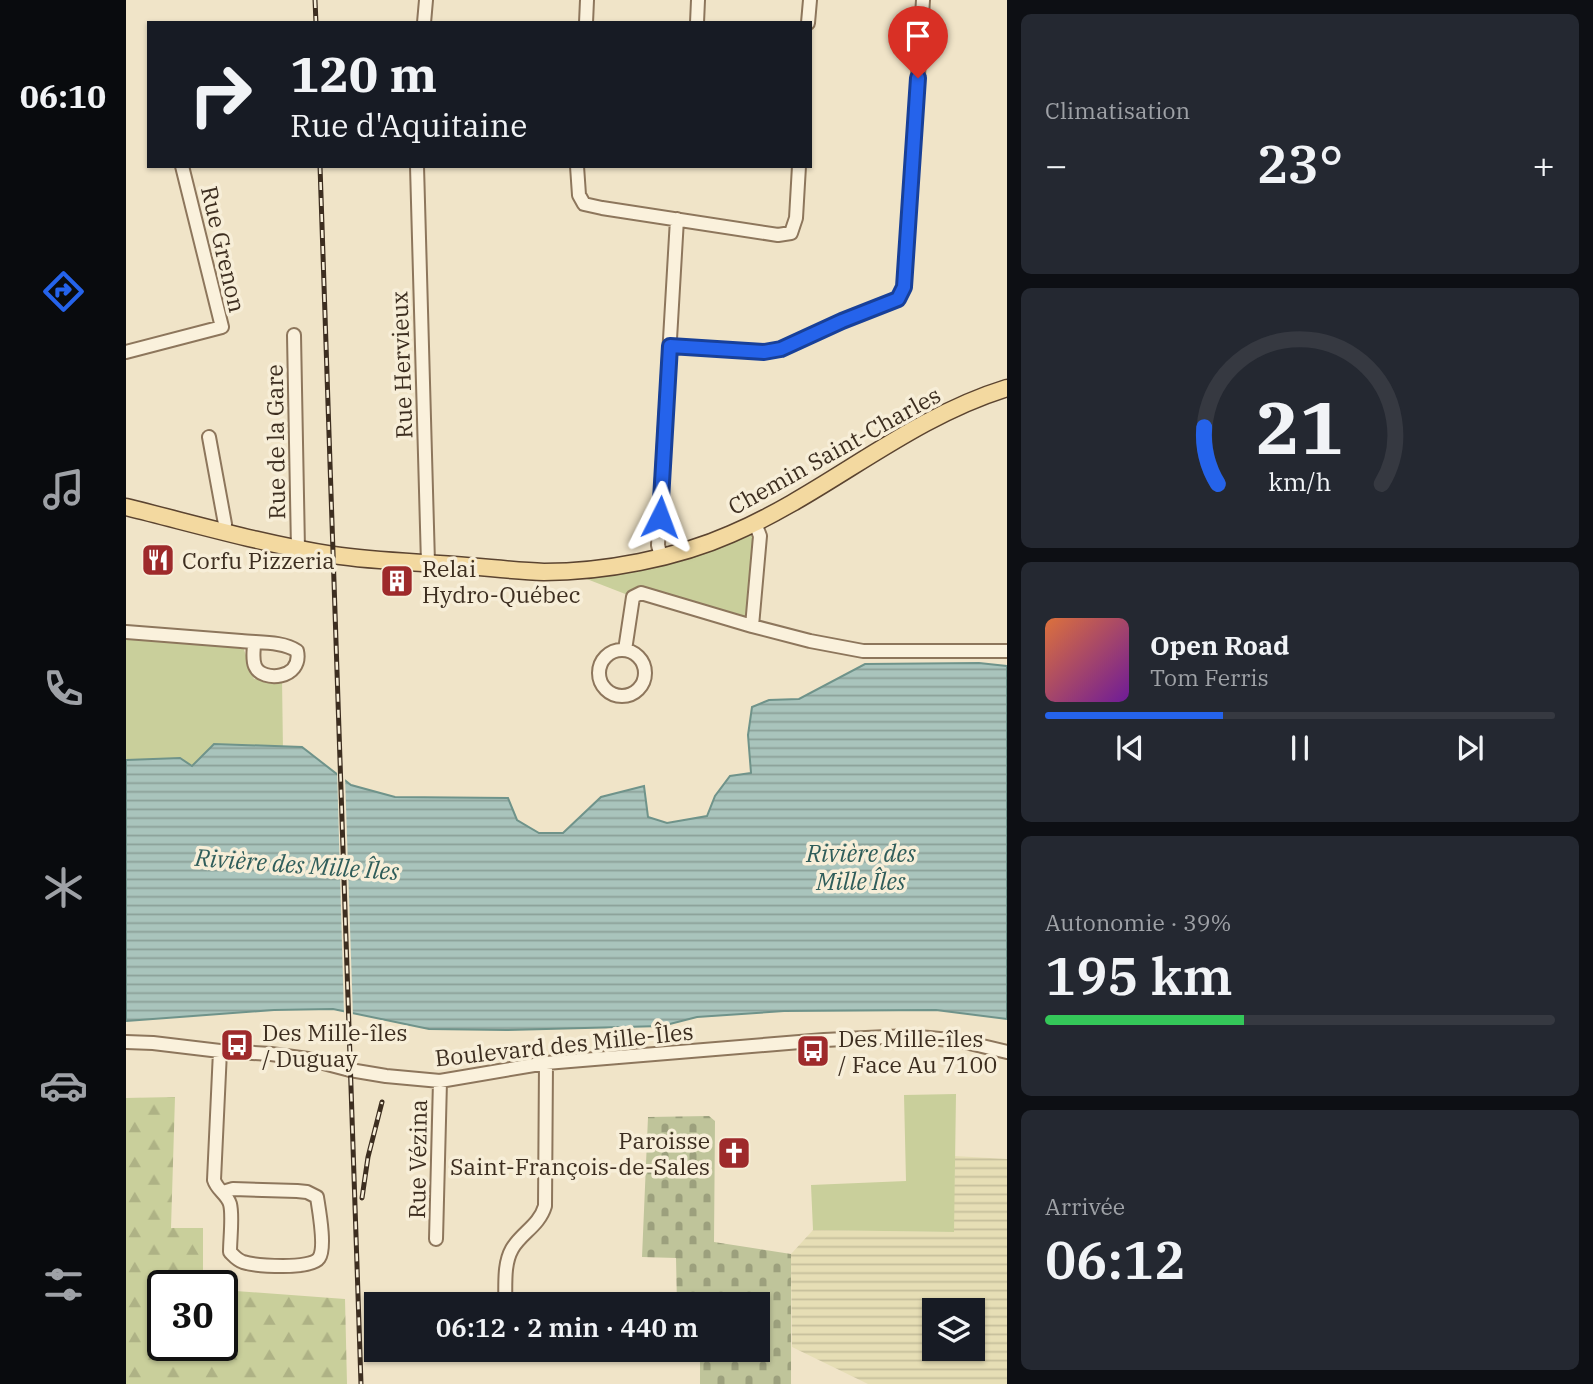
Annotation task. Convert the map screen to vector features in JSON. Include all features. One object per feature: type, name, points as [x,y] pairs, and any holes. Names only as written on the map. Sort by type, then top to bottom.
[{"type":"main road","name":"Chemin Saint-Charles","points":[[126,507],[303,550],[345,556],[552,572],[608,566],[661,557],[705,544],[755,523],[934,418],[981,396],[1007,388]]},
{"type":"street","points":[[424,21],[426,0]]},
{"type":"street","points":[[586,21],[587,0]]},
{"type":"street","points":[[697,21],[698,0]]},
{"type":"street","points":[[808,21],[810,0]]},
{"type":"street","points":[[670,346],[764,352],[781,349],[898,299],[904,287],[923,0]]},
{"type":"street","name":"Rue Grenon","points":[[126,352],[222,327],[183,168]]},
{"type":"street","name":"Rue Hervieux","points":[[416,168],[428,563]]},
{"type":"street","points":[[577,168],[579,195],[584,204],[778,234],[792,233],[796,218],[799,168]]},
{"type":"street","points":[[661,557],[659,545],[677,219]]},
{"type":"street","name":"Rue de la Gare","points":[[294,335],[303,550]]},
{"type":"street","points":[[209,437],[225,524],[223,532]]},
{"type":"street","points":[[752,626],[760,536],[755,523]]},
{"type":"street","points":[[625,650],[633,597],[641,593],[752,626],[863,651],[1007,651]]},
{"type":"street","points":[[126,632],[254,643]]},
{"type":"street","name":"Boulevard des Mille-Îles","points":[[126,1042],[271,1054],[386,1076],[440,1081],[546,1063],[824,1040],[908,1036],[961,1041],[1007,1052]]},
{"type":"street","points":[[220,1051],[214,1180],[230,1204],[230,1252],[241,1262],[254,1264],[299,1266],[312,1264],[319,1258],[321,1221],[317,1197],[297,1191],[233,1189],[223,1192]]},
{"type":"street","points":[[506,1292],[507,1261],[513,1247],[542,1216],[545,1206],[546,1063]]},
{"type":"street","name":"Rue Vézina","points":[[436,1239],[440,1081]]},
{"type":"shaded area","points":[[955,1156],[1007,1159],[1007,1384],[868,1384],[792,1347],[791,1254],[813,1230],[953,1232]]},
{"type":"green space","points":[[755,523],[752,626],[633,597],[561,569],[624,564]]},
{"type":"green space","points":[[126,636],[241,641],[254,679],[282,678],[283,752],[199,758],[192,766],[126,762]]},
{"type":"green space","points":[[956,1094],[954,1232],[813,1230],[811,1185],[906,1181],[904,1095]]},
{"type":"green space","points":[[175,1097],[171,1228],[203,1228],[203,1270],[147,1270],[147,1361],[238,1361],[238,1291],[345,1299],[347,1384],[126,1384],[126,1098]]},
{"type":"green space","points":[[709,1116],[715,1121],[714,1242],[791,1254],[791,1384],[700,1384],[700,1362],[770,1362],[770,1292],[677,1292],[676,1258],[642,1257],[648,1117]]},
{"type":"water","name":"Rivière des Mille Îles","points":[[979,663],[1007,666],[1007,1019],[936,1010],[784,1011],[697,1017],[662,1026],[429,1029],[333,1009],[274,1010],[126,1021],[126,760],[180,758],[192,766],[214,744],[302,747],[351,785],[395,797],[508,798],[517,820],[539,833],[563,833],[601,797],[644,786],[648,817],[667,823],[707,816],[715,796],[730,776],[751,773],[748,735],[752,707],[769,700],[799,699],[865,664]]},
{"type":"pier","points":[[337,769],[345,776],[353,1017],[344,1015]]},
{"type":"railway","points":[[315,0],[316,21]]},
{"type":"railway","points":[[320,168],[361,1384]]},
{"type":"railway","points":[[362,1198],[368,1157],[382,1102]]},
{"type":"place","name":"Corfu Pizzeria","points":[[158,560]]},
{"type":"place","name":"Relai Hydro-Québec","points":[[397,581]]},
{"type":"place","name":"Des Mille-îles / Duguay","points":[[237,1045]]},
{"type":"place","name":"Des Mille-îles / Face Au 7100","points":[[813,1051]]},
{"type":"place","name":"Paroisse Saint-François-de-Sales","points":[[734,1153]]},
{"type":"route","points":[[660,517],[670,346],[764,352],[781,349],[898,299],[904,287],[918,78]]}]
